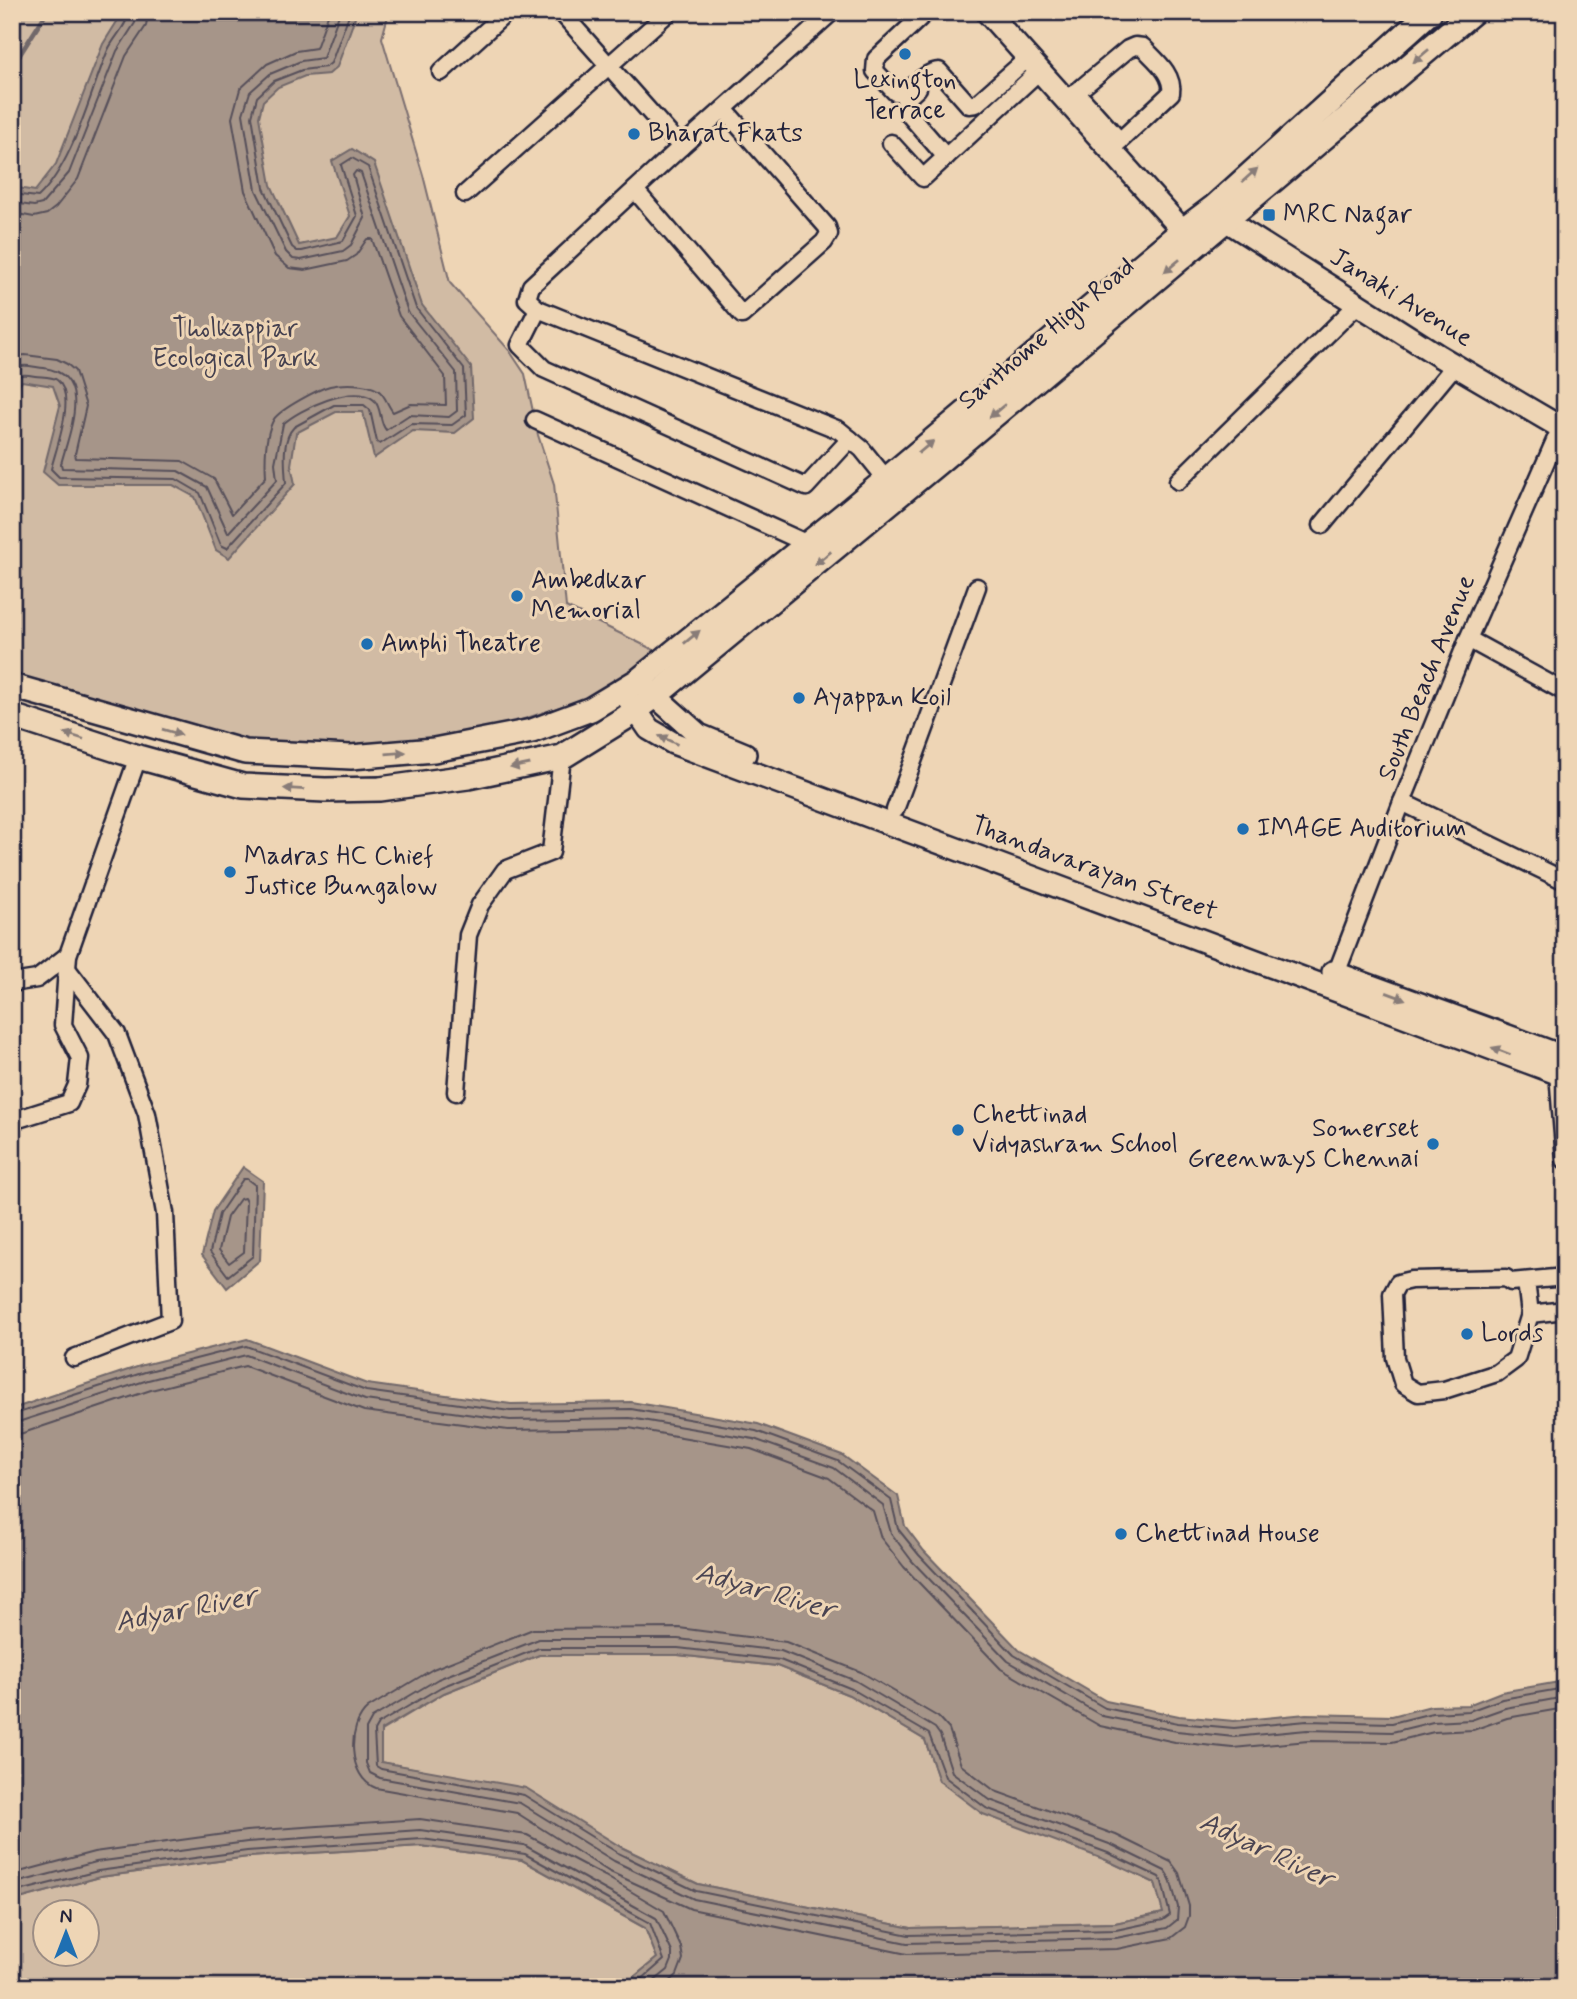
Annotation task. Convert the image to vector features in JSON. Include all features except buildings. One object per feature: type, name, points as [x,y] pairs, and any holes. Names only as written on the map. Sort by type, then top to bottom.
[{"type":"main road","name":"Santhome High Road","points":[[1220,214],[1430,12]]},
{"type":"main road","name":"Santhome High Road","points":[[638,695],[808,544],[1473,12]]},
{"type":"main road","name":"Santhome High Road","points":[[638,695],[1189,238]]},
{"type":"main road","points":[[12,686],[245,752],[351,757],[435,750],[532,732],[591,709],[638,695]]},
{"type":"main road","points":[[12,716],[138,757],[243,786],[325,790],[380,789],[468,777],[562,757],[638,695]]},
{"type":"street","points":[[441,72],[507,12]]},
{"type":"street","points":[[561,12],[681,147]]},
{"type":"street","points":[[465,194],[669,12]]},
{"type":"street","points":[[832,12],[531,286],[527,299],[538,309],[839,430],[862,449],[887,480]]},
{"type":"street","points":[[926,12],[876,59],[875,71],[895,92],[904,92],[928,72],[939,71],[969,105],[976,104],[1034,64]]},
{"type":"street","points":[[987,12],[1034,64],[1071,96],[1189,238]]},
{"type":"street","points":[[1071,96],[1135,46],[1143,47],[1170,77],[1171,93],[1115,146]]},
{"type":"street","points":[[891,143],[923,178],[978,128],[1034,64]]},
{"type":"street","points":[[946,157],[907,112],[905,100],[927,79],[937,80],[978,128]]},
{"type":"street","points":[[635,190],[742,314],[824,242],[829,234],[827,227],[724,109]]},
{"type":"street","name":"Janaki Avenue","points":[[1220,214],[1357,305],[1563,428]]},
{"type":"street","points":[[1178,481],[1357,305]]},
{"type":"street","points":[[538,309],[520,345],[544,369],[806,487],[850,439]]},
{"type":"street","points":[[1322,526],[1456,364]]},
{"type":"street","points":[[535,420],[808,544]]},
{"type":"street","name":"South Beach Avenue","points":[[1338,982],[1402,802],[1468,639],[1563,428]]},
{"type":"street","points":[[895,810],[977,587]]},
{"type":"street","points":[[1468,639],[1565,692]]},
{"type":"street","name":"Thandavarayan Street","points":[[638,695],[699,735],[895,810],[1069,882]]},
{"type":"street","name":"Thandavarayan Street","points":[[638,695],[649,729],[673,743],[1069,882],[1562,1065]]},
{"type":"street","points":[[12,1121],[69,1103],[77,1085],[80,1058],[63,1025],[67,962],[138,757]]},
{"type":"street","points":[[456,1092],[468,935],[480,905],[505,870],[551,852],[562,757]]},
{"type":"street","points":[[1402,802],[1565,881]]},
{"type":"street","points":[[12,983],[37,979],[67,962]]},
{"type":"street","points":[[67,962],[117,1034],[147,1115],[165,1213],[170,1321],[74,1358]]},
{"type":"street","points":[[1562,1065],[1565,1160]]},
{"type":"street","points":[[1527,1281],[1530,1314],[1516,1359],[1497,1373],[1444,1390],[1418,1393],[1403,1384],[1395,1358],[1392,1294],[1398,1283],[1411,1280],[1492,1279],[1506,1279],[1511,1282],[1565,1277]]},
{"type":"street","points":[[1530,1314],[1565,1310]]},
{"type":"green space","name":"Tholkappiar Ecological Park","points":[[12,12],[389,12],[382,38],[423,175],[450,283],[509,350],[525,374],[538,435],[554,484],[566,607],[658,652],[593,696],[515,722],[441,741],[343,749],[240,739],[12,676]]},
{"type":"green space","points":[[539,1655],[678,1655],[777,1666],[849,1695],[925,1740],[939,1781],[1155,1883],[1164,1913],[1115,1923],[911,1928],[698,1884],[621,1847],[423,1770],[381,1762],[381,1731],[444,1693]]},
{"type":"green space","points":[[421,1846],[522,1860],[645,1928],[657,1958],[622,1987],[12,1987],[12,1901],[100,1877],[248,1857]]},
{"type":"water","points":[[123,12],[357,12],[337,67],[329,74],[305,76],[278,87],[263,101],[259,117],[271,185],[299,245],[337,237],[350,216],[332,161],[352,149],[374,163],[422,305],[471,367],[474,418],[455,433],[413,431],[374,458],[363,412],[336,412],[296,433],[291,465],[295,484],[229,558],[216,550],[195,497],[173,485],[58,485],[43,472],[60,406],[53,386],[22,381],[12,397],[12,187],[35,191],[56,164],[103,44]]},
{"type":"water","points":[[243,1167],[263,1181],[260,1260],[227,1288],[202,1255],[213,1211]]},
{"type":"water","name":"Adyar River","points":[[247,1339],[367,1384],[511,1404],[631,1402],[758,1424],[842,1455],[898,1496],[905,1526],[924,1551],[1019,1650],[1106,1701],[1179,1716],[1234,1721],[1306,1714],[1392,1716],[1431,1706],[1468,1705],[1501,1692],[1565,1681],[1565,1987],[622,1987],[657,1958],[645,1928],[522,1860],[421,1846],[248,1857],[100,1877],[12,1901],[12,1409],[143,1365]],"holes":[[[539,1655],[678,1655],[777,1666],[849,1695],[925,1740],[939,1781],[983,1814],[1106,1860],[1155,1883],[1163,1913],[1115,1923],[911,1928],[698,1884],[621,1847],[526,1788],[381,1762],[381,1730],[444,1693]]]},
{"type":"waterway","points":[[12,67],[47,12]]},
{"type":"place","name":"Lexington Terrace","points":[[905,54]]},
{"type":"place","name":"Bharat Fkats","points":[[634,134]]},
{"type":"place","name":"MRC Nagar","points":[[1269,215]]},
{"type":"place","name":"Ambedkar Memorial","points":[[517,596]]},
{"type":"place","name":"Amphi Theatre","points":[[367,644]]},
{"type":"place","name":"Ayappan Koil","points":[[799,698]]},
{"type":"place","name":"IMAGE Auditorium","points":[[1243,829]]},
{"type":"place","name":"Madras HC Chief Justice Bungalow","points":[[230,872]]},
{"type":"place","name":"Chettinad Vidyashram School","points":[[958,1130]]},
{"type":"place","name":"Somerset Greenways Chennai","points":[[1433,1144]]},
{"type":"place","name":"Lords","points":[[1467,1334]]},
{"type":"place","name":"Chettinad House","points":[[1121,1534]]}]
